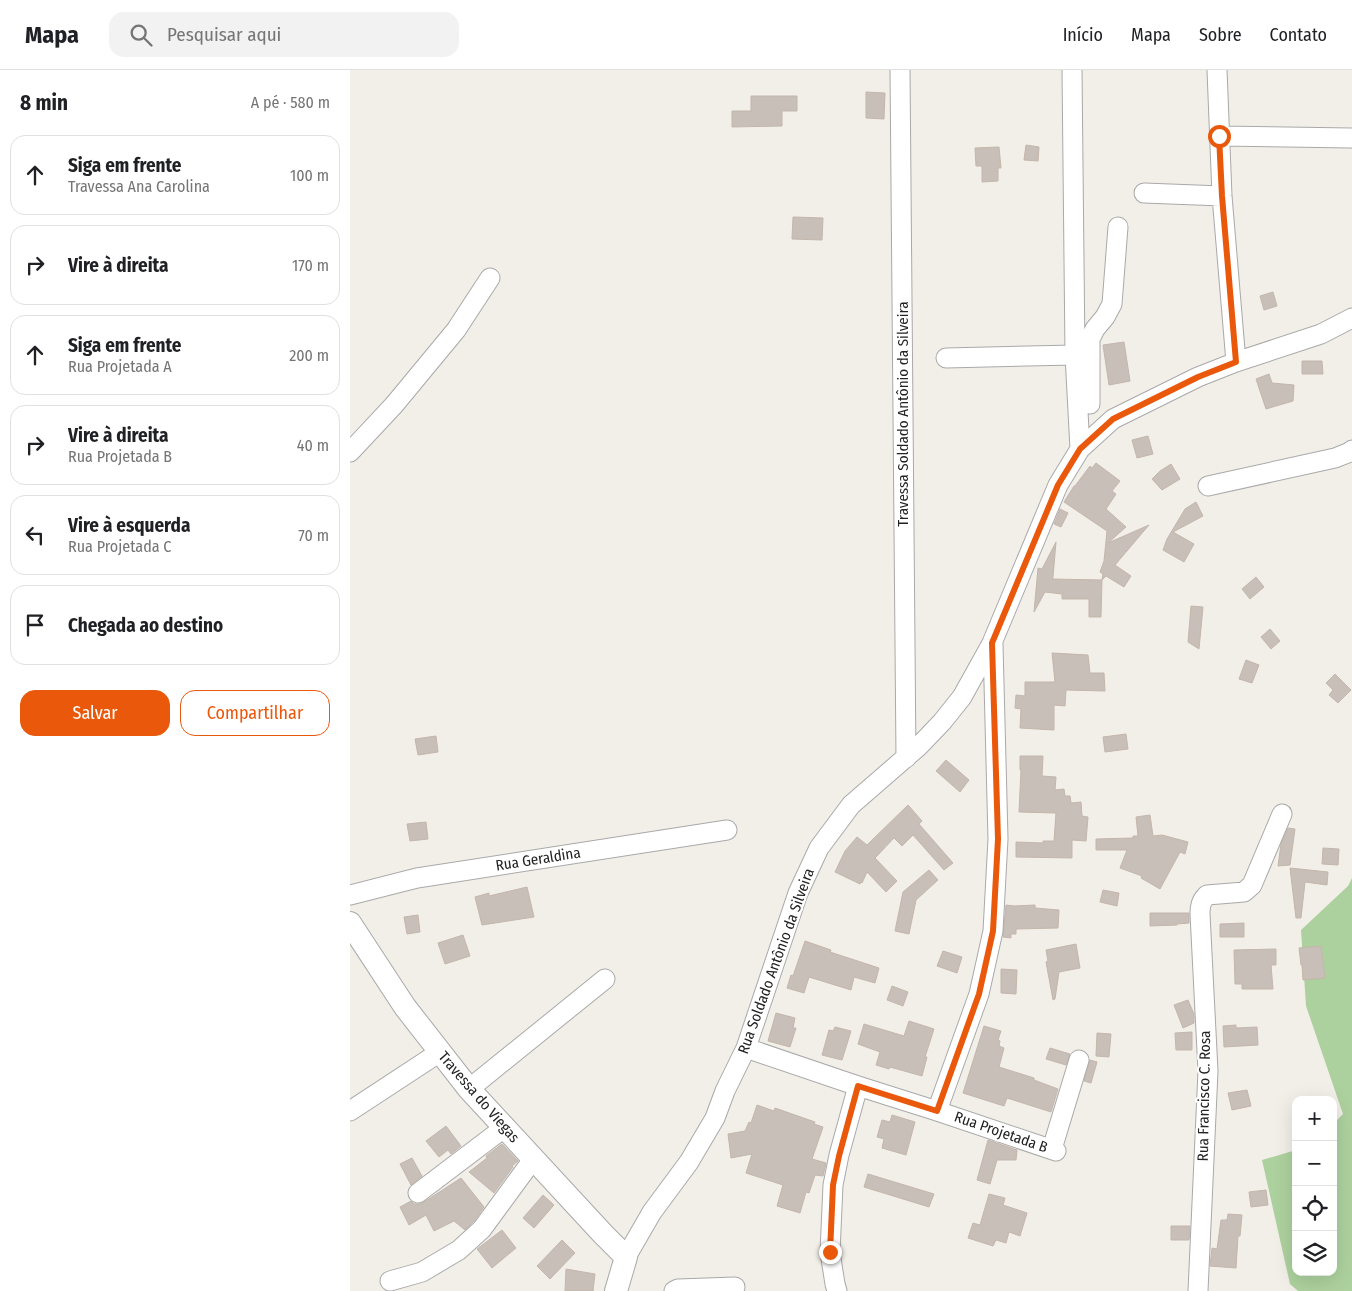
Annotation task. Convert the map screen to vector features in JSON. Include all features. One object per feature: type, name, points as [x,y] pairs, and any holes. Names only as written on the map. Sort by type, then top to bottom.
[{"type":"street","name":"Travessa Soldado Antônio da Silveira","points":[[900,70],[906,758]]},
{"type":"street","points":[[1072,70],[1075,355],[1086,444]]},
{"type":"street","points":[[1217,70],[1222,196],[1236,362]]},
{"type":"street","points":[[1219,136],[1350,138]]},
{"type":"street","points":[[1144,193],[1222,196]]},
{"type":"street","points":[[1086,444],[1090,339],[1112,304],[1118,226]]},
{"type":"street","points":[[350,452],[394,404],[456,330],[490,278]]},
{"type":"street","name":"Rua Soldado Antônio da Silveira","points":[[616,1291],[626,1257],[652,1212],[689,1162],[710,1125],[746,1048],[798,893],[819,848],[851,805],[906,758],[942,722],[962,697],[992,643],[1058,485],[1086,444],[1113,419],[1198,377],[1236,362],[1321,334],[1352,318]]},
{"type":"street","points":[[946,358],[1075,355]]},
{"type":"street","points":[[1208,486],[1335,458],[1352,450]]},
{"type":"street","points":[[937,1111],[979,994],[993,931],[998,839],[992,643]]},
{"type":"street","name":"Rua Francisco C. Rosa","points":[[1198,1291],[1208,1071],[1200,904],[1206,895],[1244,892],[1252,885],[1282,814]]},
{"type":"street","name":"Rua Geraldina","points":[[350,895],[417,878],[727,830]]},
{"type":"street","name":"Travessa do Viegas","points":[[350,924],[404,1007],[469,1089],[626,1257]]},
{"type":"street","points":[[469,1089],[605,979]]},
{"type":"street","name":"Rua Projetada B","points":[[746,1048],[1054,1150],[1079,1060]]},
{"type":"street","points":[[350,1110],[440,1052]]},
{"type":"street","points":[[837,1291],[830,1252],[833,1185],[858,1086]]},
{"type":"street","points":[[418,1193],[505,1127]]},
{"type":"street","points":[[390,1281],[422,1272],[459,1250],[482,1229],[534,1158]]},
{"type":"street","points":[[674,1291],[678,1289],[735,1287]]},
{"type":"green space","points":[[1352,878],[1352,1291],[1298,1291],[1290,1284],[1262,1160],[1292,1151],[1292,1276],[1337,1276],[1337,1120],[1343,1114],[1306,1006],[1301,930],[1348,886]]},
{"type":"building","points":[[866,92],[885,93],[884,119],[866,118]]},
{"type":"building","points":[[751,96],[797,96],[797,111],[782,111],[782,126],[732,127],[732,111],[751,111]]},
{"type":"building","points":[[1026,145],[1039,147],[1038,161],[1024,160]]},
{"type":"building","points":[[999,147],[1001,168],[998,168],[998,181],[982,182],[982,166],[976,166],[975,148]]},
{"type":"building","points":[[793,217],[823,218],[822,240],[792,239]]},
{"type":"building","points":[[1273,292],[1277,306],[1264,310],[1260,296]]},
{"type":"building","points":[[1124,342],[1130,381],[1109,385],[1103,345]]},
{"type":"building","points":[[1302,361],[1322,361],[1323,374],[1302,374]]},
{"type":"building","points":[[1269,374],[1272,383],[1294,385],[1293,401],[1266,409],[1256,379]]},
{"type":"building","points":[[1148,436],[1153,454],[1137,458],[1132,440]]},
{"type":"building","points":[[1096,463],[1120,481],[1112,491],[1116,494],[1106,509],[1126,527],[1108,543],[1149,525],[1115,565],[1131,576],[1124,587],[1106,576],[1102,580],[1103,574],[1100,572],[1104,561],[1107,531],[1064,502],[1090,466],[1092,468]]},
{"type":"building","points":[[1171,464],[1180,479],[1162,490],[1152,479]]},
{"type":"building","points":[[1196,502],[1203,516],[1173,532],[1194,544],[1184,562],[1163,550],[1167,539],[1185,509]]},
{"type":"building","points":[[1060,509],[1068,513],[1061,527],[1054,524]]},
{"type":"building","points":[[1056,542],[1052,579],[1102,580],[1101,617],[1089,617],[1089,599],[1062,599],[1062,594],[1045,592],[1034,612],[1038,568],[1042,569]]},
{"type":"building","points":[[1256,577],[1264,587],[1250,599],[1242,589]]},
{"type":"building","points":[[1191,606],[1203,607],[1199,649],[1188,642]]},
{"type":"building","points":[[1270,629],[1280,641],[1271,649],[1261,637]]},
{"type":"building","points":[[1052,653],[1088,655],[1090,673],[1104,673],[1105,691],[1066,690],[1065,706],[1054,705],[1054,730],[1020,728],[1021,709],[1015,708],[1016,695],[1025,696],[1025,682],[1055,682]]},
{"type":"building","points":[[1246,660],[1259,665],[1252,683],[1239,679]]},
{"type":"building","points":[[1335,674],[1351,690],[1338,703],[1329,695],[1333,690],[1326,683]]},
{"type":"building","points":[[1126,734],[1128,749],[1105,752],[1103,737]]},
{"type":"building","points":[[436,736],[438,752],[418,755],[415,739]]},
{"type":"building","points":[[1020,756],[1043,756],[1042,776],[1056,777],[1055,790],[1064,789],[1065,796],[1070,796],[1071,803],[1081,802],[1082,816],[1088,817],[1086,841],[1072,840],[1072,858],[1016,857],[1016,842],[1043,843],[1043,841],[1054,841],[1056,813],[1019,812]]},
{"type":"building","points":[[946,760],[969,780],[960,792],[936,771]]},
{"type":"building","points":[[908,805],[922,821],[919,824],[953,863],[944,870],[913,835],[902,846],[894,838],[875,858],[897,881],[886,892],[867,872],[860,884],[835,872],[845,851],[857,837],[867,845]]},
{"type":"building","points":[[1150,815],[1153,836],[1162,835],[1188,842],[1185,854],[1180,852],[1160,889],[1141,878],[1142,876],[1120,868],[1127,850],[1096,850],[1096,839],[1133,838],[1133,836],[1138,836],[1136,817]]},
{"type":"building","points":[[426,822],[428,839],[410,841],[407,824]]},
{"type":"building","points":[[1288,828],[1295,829],[1290,865],[1278,866],[1281,844]]},
{"type":"building","points":[[1323,848],[1339,849],[1338,865],[1322,864]]},
{"type":"building","points":[[1290,868],[1328,872],[1327,885],[1305,882],[1301,918],[1296,918]]},
{"type":"building","points":[[929,870],[938,880],[916,900],[909,934],[895,931],[903,892]]},
{"type":"building","points":[[527,887],[534,917],[482,925],[475,897],[489,893],[489,896]]},
{"type":"building","points":[[1103,890],[1119,893],[1117,906],[1100,902]]},
{"type":"building","points":[[1006,905],[1035,905],[1035,908],[1059,910],[1058,928],[1016,929],[1016,934],[1011,934],[1011,938],[1003,937]]},
{"type":"building","points":[[1150,913],[1189,913],[1189,923],[1150,926]]},
{"type":"building","points":[[418,915],[420,932],[407,934],[404,917]]},
{"type":"building","points":[[1244,923],[1244,937],[1220,937],[1220,924]]},
{"type":"building","points":[[463,935],[470,956],[445,964],[438,943]]},
{"type":"building","points":[[805,941],[831,950],[830,952],[879,968],[875,983],[854,977],[851,990],[809,977],[804,993],[787,988]]},
{"type":"building","points":[[1076,944],[1080,968],[1059,972],[1055,999],[1053,1000],[1046,962],[1048,961],[1046,950]]},
{"type":"building","points":[[1321,946],[1325,978],[1303,980],[1299,948]]},
{"type":"building","points":[[1276,949],[1276,965],[1271,965],[1273,989],[1242,989],[1242,984],[1235,984],[1234,950]]},
{"type":"building","points":[[943,951],[962,957],[957,973],[937,966]]},
{"type":"building","points":[[1001,969],[1017,970],[1016,994],[1001,993]]},
{"type":"building","points":[[892,986],[908,992],[903,1006],[887,1000]]},
{"type":"building","points":[[1188,1000],[1194,1014],[1194,1023],[1183,1028],[1174,1005]]},
{"type":"building","points":[[776,1013],[795,1018],[793,1028],[796,1028],[790,1047],[768,1041]]},
{"type":"building","points":[[909,1021],[934,1029],[925,1057],[927,1057],[922,1076],[876,1065],[880,1052],[858,1044],[864,1024],[904,1036]]},
{"type":"building","points":[[1236,1025],[1236,1028],[1257,1027],[1258,1045],[1224,1047],[1223,1026]]},
{"type":"building","points":[[984,1026],[1001,1031],[998,1040],[1000,1041],[999,1046],[1004,1048],[999,1067],[1034,1078],[1034,1080],[1058,1089],[1051,1112],[1007,1098],[1004,1106],[963,1093]]},
{"type":"building","points":[[835,1027],[851,1031],[842,1060],[822,1055],[829,1030],[833,1031]]},
{"type":"building","points":[[1192,1032],[1192,1050],[1176,1050],[1175,1033]]},
{"type":"building","points":[[1097,1033],[1111,1034],[1109,1057],[1096,1056]]},
{"type":"building","points":[[1050,1048],[1070,1054],[1066,1065],[1046,1059]]},
{"type":"building","points":[[1090,1060],[1097,1062],[1091,1083],[1084,1081]]},
{"type":"building","points":[[1247,1090],[1251,1106],[1232,1110],[1228,1093]]},
{"type":"building","points":[[757,1105],[774,1111],[775,1108],[815,1122],[814,1124],[823,1127],[812,1159],[826,1163],[823,1176],[815,1175],[809,1193],[806,1192],[800,1213],[777,1206],[783,1185],[746,1173],[752,1154],[731,1158],[728,1134],[745,1131],[749,1122],[751,1123]]},
{"type":"building","points":[[892,1115],[915,1122],[906,1155],[882,1148],[884,1139],[877,1137],[882,1120],[890,1122]]},
{"type":"building","points":[[446,1126],[461,1146],[451,1154],[448,1150],[439,1157],[426,1141]]},
{"type":"building","points":[[988,1140],[1017,1150],[1016,1160],[997,1160],[990,1184],[977,1180]]},
{"type":"building","points":[[502,1144],[518,1161],[512,1166],[494,1193],[469,1172]]},
{"type":"building","points":[[412,1158],[422,1176],[411,1185],[400,1164]]},
{"type":"building","points":[[868,1174],[934,1194],[929,1207],[864,1187]]},
{"type":"building","points":[[461,1178],[484,1207],[465,1230],[454,1221],[434,1231],[426,1215],[409,1225],[400,1207],[411,1201],[414,1204],[424,1202]]},
{"type":"building","points":[[1266,1190],[1268,1205],[1251,1207],[1249,1192]]},
{"type":"building","points":[[989,1194],[1005,1198],[1003,1205],[1027,1213],[1020,1236],[1009,1232],[1006,1243],[996,1240],[993,1246],[968,1238],[973,1223],[980,1225]]},
{"type":"building","points":[[543,1195],[554,1205],[534,1228],[523,1218]]},
{"type":"building","points":[[1228,1214],[1242,1215],[1240,1236],[1238,1236],[1236,1268],[1210,1266],[1212,1248],[1217,1249],[1221,1220],[1227,1220]]},
{"type":"building","points":[[1171,1226],[1190,1226],[1189,1240],[1171,1240]]},
{"type":"building","points":[[502,1230],[516,1248],[492,1268],[477,1249]]},
{"type":"building","points":[[562,1240],[575,1253],[550,1279],[537,1266]]},
{"type":"building","points":[[566,1269],[595,1274],[593,1291],[565,1291]]},
{"type":"route","points":[[830,1252],[833,1185],[858,1086],[937,1111],[979,994],[993,931],[998,839],[992,643],[1058,485],[1080,449],[1113,419],[1198,377],[1236,362],[1222,196],[1219,136]]}]
